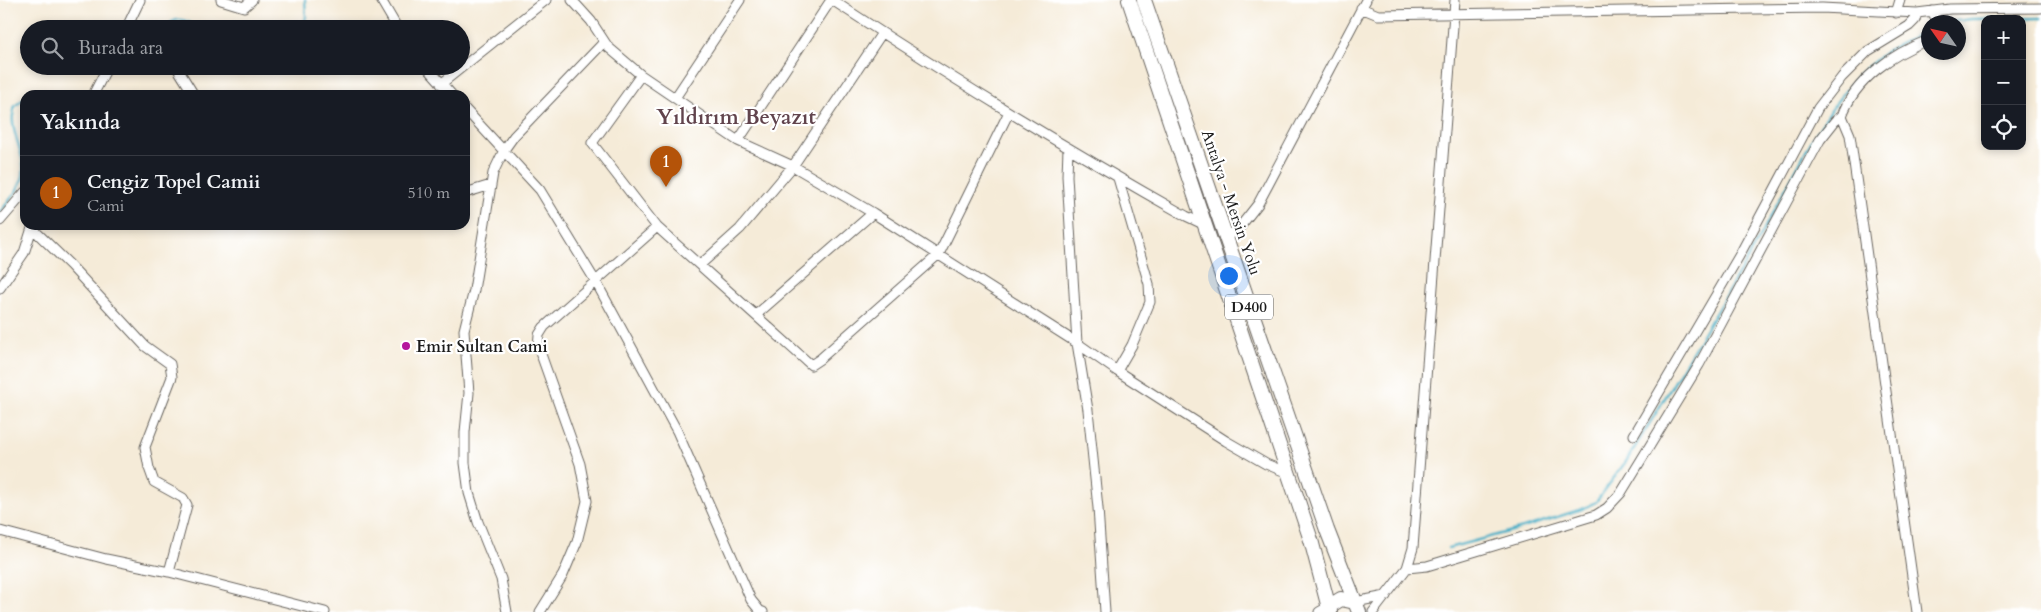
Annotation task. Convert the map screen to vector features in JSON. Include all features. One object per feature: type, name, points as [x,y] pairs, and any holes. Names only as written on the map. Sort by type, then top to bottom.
[{"type":"highway","name":"Antalya - Mersin Yolu","points":[[1129,0],[1311,540],[1326,610]]},
{"type":"highway","name":"Antalya - Mersin Yolu","points":[[1144,0],[1328,530],[1357,607]]},
{"type":"highway","points":[[1326,610],[1341,599],[1357,607]]},
{"type":"street","points":[[130,20],[140,0]]},
{"type":"street","points":[[221,0],[244,7],[252,0]]},
{"type":"street","points":[[381,0],[393,20]]},
{"type":"street","points":[[470,61],[546,0]]},
{"type":"street","points":[[572,0],[591,22],[604,42],[641,75],[738,141],[793,166],[939,254],[1226,441],[1266,464],[1288,473]]},
{"type":"street","points":[[675,98],[740,0]]},
{"type":"street","points":[[738,141],[831,0],[1118,178],[1186,216],[1205,224]]},
{"type":"street","points":[[1226,238],[1239,228],[1258,204],[1366,0]]},
{"type":"street","points":[[1373,612],[1407,568],[1413,548],[1455,0]]},
{"type":"street","points":[[1896,13],[1900,0]]},
{"type":"street","points":[[1361,8],[1378,15],[1822,8],[1917,13],[1950,9],[2041,8]]},
{"type":"street","points":[[1932,11],[1934,15]]},
{"type":"street","points":[[1634,435],[1739,256],[1818,108],[1842,77],[1868,50],[1909,26],[1915,20],[1917,13]]},
{"type":"street","points":[[700,265],[740,229],[793,166],[882,33]]},
{"type":"street","points":[[507,612],[502,579],[478,522],[469,493],[465,464],[465,432],[469,393],[464,330],[474,290],[493,172],[504,150],[514,136],[604,42]]},
{"type":"street","points":[[1407,568],[1437,563],[1596,515],[1607,508],[1626,486],[1698,365],[1820,140],[1835,121],[1842,116],[1846,104],[1861,85],[1876,70],[1896,55],[1921,43]]},
{"type":"street","points":[[96,90],[103,75]]},
{"type":"street","points":[[182,75],[191,90]]},
{"type":"street","points":[[434,75],[447,90]]},
{"type":"street","points":[[441,84],[452,75]]},
{"type":"street","points":[[641,75],[592,143],[657,227],[811,364],[820,359],[939,254],[1009,112]]},
{"type":"street","points":[[470,114],[540,190],[596,282],[677,431],[751,600],[760,612]]},
{"type":"street","points":[[1842,116],[1850,135],[1917,612]]},
{"type":"street","points":[[1068,148],[1067,176],[1077,343],[1088,410],[1106,612]]},
{"type":"street","points":[[1117,371],[1132,345],[1150,302],[1149,284],[1118,178]]},
{"type":"street","points":[[470,191],[491,185]]},
{"type":"street","points":[[0,221],[20,198]]},
{"type":"street","points":[[757,314],[872,214]]},
{"type":"street","points":[[540,612],[563,575],[578,542],[587,501],[580,464],[538,346],[539,335],[544,327],[657,227]]},
{"type":"street","points":[[0,288],[24,253],[32,230]]},
{"type":"street","points":[[36,230],[146,346],[170,364],[172,377],[145,447],[154,482],[183,498],[187,505],[169,572]]},
{"type":"street","points":[[0,531],[106,559],[169,572],[325,612]]},
{"type":"street","points":[[1357,607],[1386,596]]},
{"type":"waterway","points":[[305,0],[305,20]]},
{"type":"waterway","points":[[1966,20],[2041,18]]},
{"type":"waterway","points":[[1448,548],[1523,528],[1582,509],[1596,502],[1627,460],[1659,408],[1748,258],[1812,140],[1835,104],[1858,75],[1888,50],[1921,34]]},
{"type":"waterway","points":[[20,102],[15,106],[13,123],[20,151]]},
{"type":"waterway","points":[[0,212],[20,183]]},
{"type":"place","name":"Cengiz Topel Camii","points":[[666,187]]},
{"type":"place","name":"Emir Sultan Cami","points":[[406,346]]},
{"type":"district","name":"Yıldırım Beyazıt","points":[[736,117]]}]
